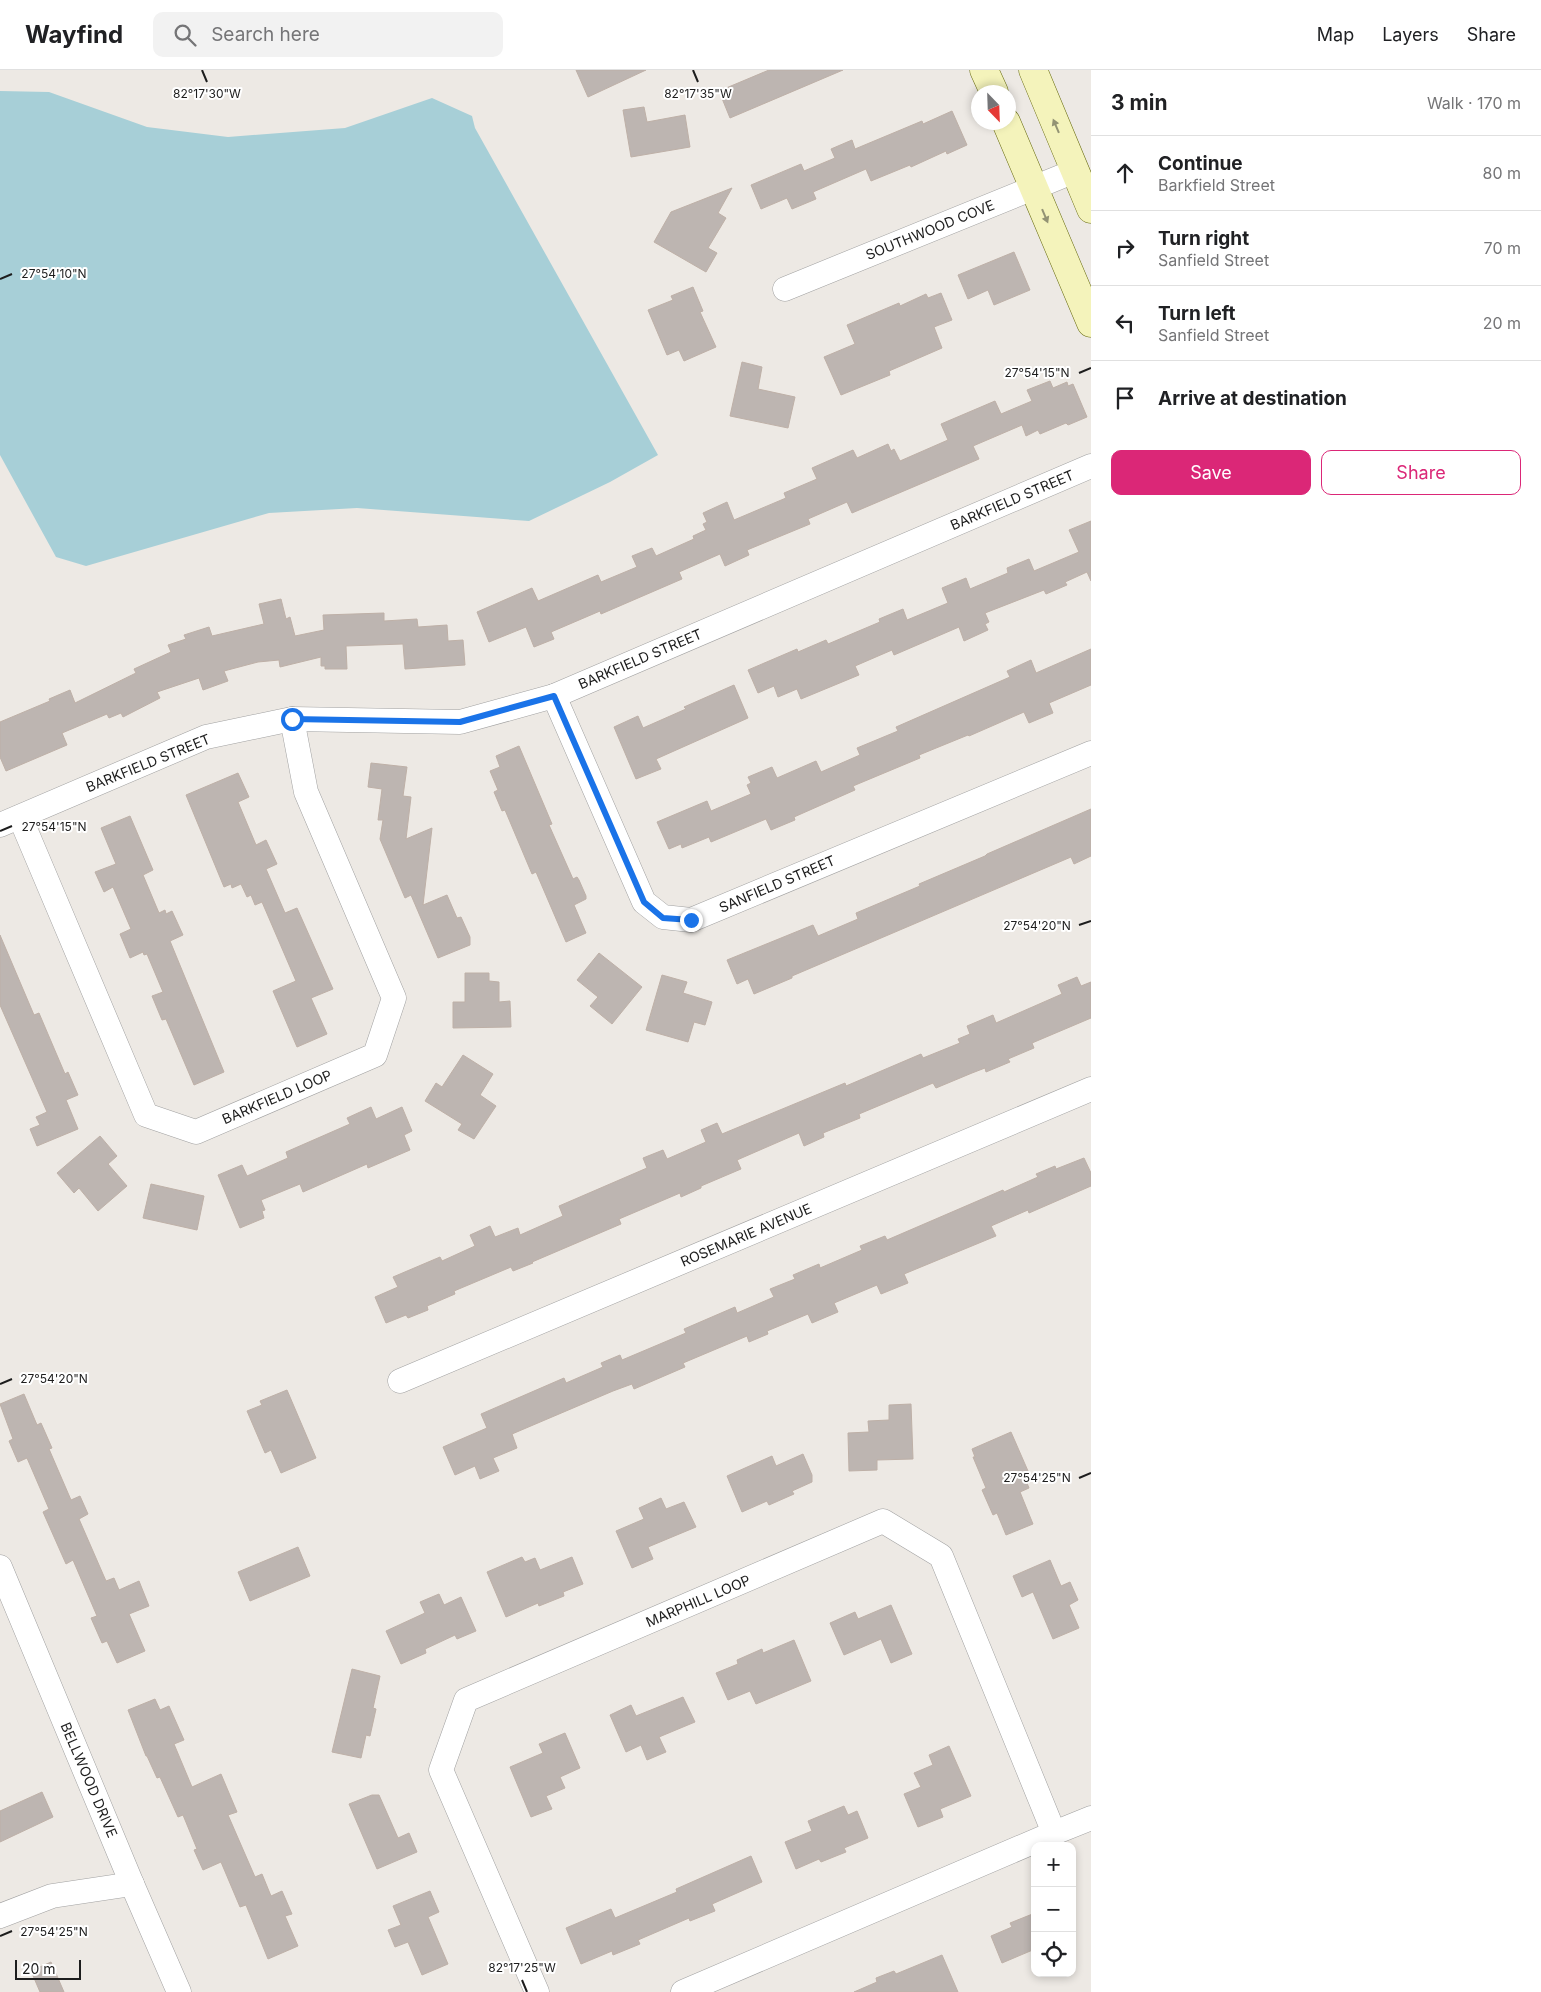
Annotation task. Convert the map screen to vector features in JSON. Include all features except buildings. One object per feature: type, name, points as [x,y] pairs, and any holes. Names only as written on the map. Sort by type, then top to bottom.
[{"type":"main road","points":[[984,70],[991,85]]},
{"type":"main road","points":[[1033,70],[1091,209]]},
{"type":"main road","points":[[1009,130],[1091,323]]},
{"type":"street","name":"SOUTHWOOD COVE","points":[[785,289],[1075,171]]},
{"type":"street","name":"BARKFIELD STREET","points":[[10,821],[206,737],[292,719],[460,722],[554,696],[1091,466]]},
{"type":"street","name":"SANFIELD STREET","points":[[554,696],[644,902],[663,918],[691,920],[1091,753]]},
{"type":"street","name":"BARKFIELD LOOP","points":[[10,821],[146,1115],[196,1132],[375,1055],[394,998],[306,792],[292,719]]},
{"type":"street","name":"ROSEMARIE AVENUE","points":[[400,1381],[1091,1090]]},
{"type":"street","name":"MARPHILL LOOP","points":[[536,1992],[442,1770],[466,1700],[883,1521],[941,1556],[1054,1833]]},
{"type":"street","name":"BELLWOOD DRIVE","points":[[0,1568],[179,1992]]},
{"type":"street","points":[[683,1992],[1091,1818]]},
{"type":"street","points":[[0,1916],[52,1896],[132,1884]]},
{"type":"water","points":[[0,91],[49,92],[147,127],[228,137],[345,128],[432,98],[472,116],[475,128],[658,455],[610,482],[529,521],[357,508],[269,513],[86,566],[56,557],[0,455]]},
{"type":"route","points":[[292,719],[460,722],[554,696],[644,902],[663,918],[691,920]]}]
